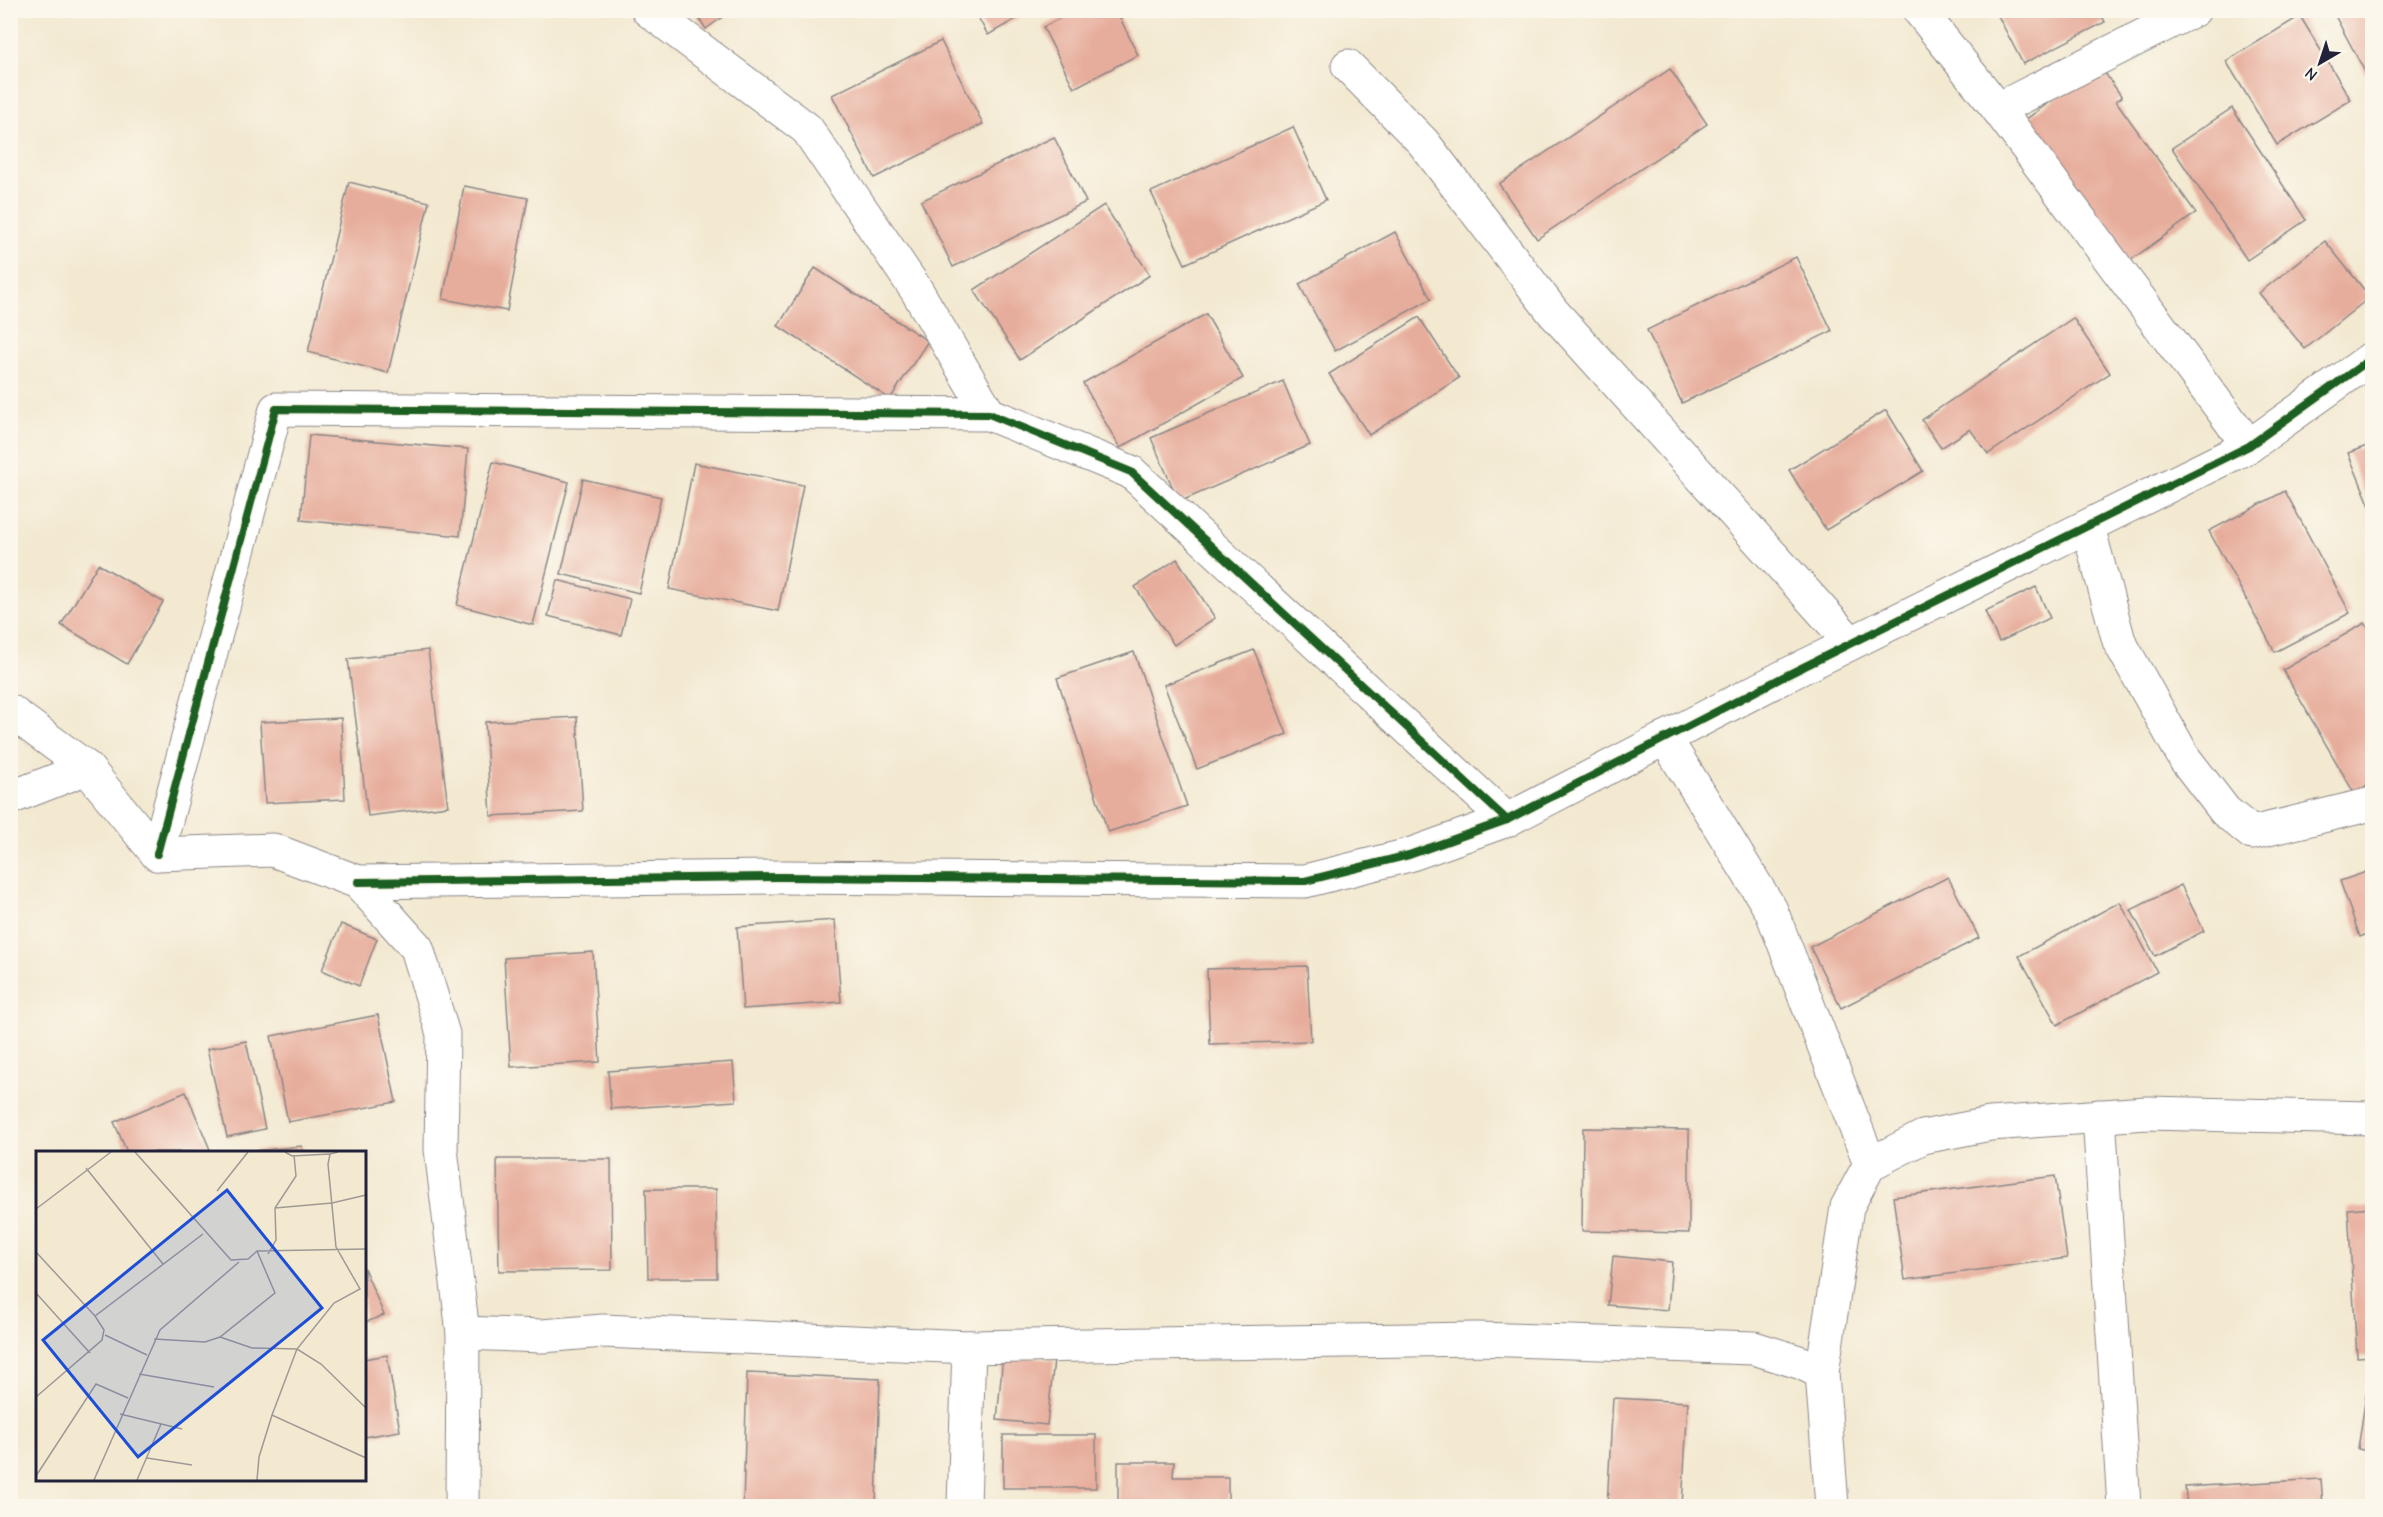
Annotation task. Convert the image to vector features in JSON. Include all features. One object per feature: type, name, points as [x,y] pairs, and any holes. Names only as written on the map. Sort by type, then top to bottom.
[{"type":"street","points":[[648,10],[807,129],[917,291],[989,414]]},
{"type":"street","points":[[1919,10],[1998,109],[2249,446]]},
{"type":"street","points":[[1998,109],[2194,10]]},
{"type":"street","points":[[1348,66],[1423,142],[1553,312],[1851,643]]},
{"type":"street","points":[[157,855],[273,850],[358,882],[779,877],[1305,881],[1409,855],[1507,820],[1851,643],[2249,446],[2373,358]]},
{"type":"street","points":[[157,855],[276,410],[989,414],[1131,472],[1507,820]]},
{"type":"street","points":[[2088,527],[2119,641],[2185,759],[2224,811],[2252,833],[2373,804]]},
{"type":"street","points":[[10,711],[87,768],[157,855]]},
{"type":"street","points":[[1665,738],[1771,910],[1870,1164]]},
{"type":"street","points":[[10,798],[87,768]]},
{"type":"street","points":[[358,882],[417,948],[443,1034],[441,1149],[463,1333],[462,1506]]},
{"type":"street","points":[[1832,1506],[1822,1373],[1847,1207],[1870,1164],[1923,1137],[1990,1124],[2146,1113],[2373,1118]]},
{"type":"street","points":[[2099,1116],[2124,1506]]},
{"type":"street","points":[[463,1333],[542,1336],[603,1331],[969,1347],[1523,1341],[1754,1348],[1802,1363],[1822,1373]]},
{"type":"street","points":[[964,1506],[969,1347]]},
{"type":"building","points":[[693,10],[732,10],[706,29]]},
{"type":"building","points":[[974,10],[1032,10],[988,35]]},
{"type":"building","points":[[1075,10],[1116,10],[1138,55],[1074,88],[1043,27]]},
{"type":"building","points":[[1939,10],[1955,10],[1944,18]]},
{"type":"building","points":[[1995,10],[2099,10],[2105,22],[2023,64]]},
{"type":"building","points":[[2332,10],[2372,10],[2372,85]]},
{"type":"building","points":[[2300,16],[2351,100],[2277,145],[2226,61]]},
{"type":"building","points":[[941,41],[983,124],[874,178],[832,95]]},
{"type":"building","points":[[2100,66],[2122,97],[2116,101],[2196,213],[2128,262],[2025,120]]},
{"type":"building","points":[[1670,69],[1707,124],[1537,239],[1499,184]]},
{"type":"building","points":[[2232,108],[2306,220],[2247,260],[2172,148]]},
{"type":"building","points":[[1293,127],[1326,200],[1185,264],[1151,192]]},
{"type":"building","points":[[1054,137],[1086,202],[953,267],[921,201]]},
{"type":"building","points":[[349,182],[429,202],[388,373],[308,352]]},
{"type":"building","points":[[464,186],[528,198],[507,311],[443,299]]},
{"type":"building","points":[[1104,205],[1150,275],[1020,360],[974,290]]},
{"type":"building","points":[[1395,232],[1431,299],[1335,351],[1299,284]]},
{"type":"building","points":[[2325,241],[2370,297],[2305,349],[2259,293]]},
{"type":"building","points":[[1796,257],[1832,331],[1682,403],[1647,330]]},
{"type":"building","points":[[815,268],[928,341],[890,399],[778,326]]},
{"type":"building","points":[[1206,314],[1243,378],[1120,448],[1083,383]]},
{"type":"building","points":[[1419,317],[1459,378],[1369,435],[1329,374]]},
{"type":"building","points":[[2073,318],[2110,373],[1988,454],[1970,429],[1941,448],[1922,420]]},
{"type":"building","points":[[1283,381],[1310,445],[1179,502],[1151,438]]},
{"type":"building","points":[[1886,410],[1923,471],[1826,530],[1789,470]]},
{"type":"building","points":[[309,435],[468,449],[460,536],[301,520]]},
{"type":"building","points":[[2372,444],[2372,511],[2348,453]]},
{"type":"building","points":[[493,462],[569,482],[533,625],[457,605]]},
{"type":"building","points":[[694,463],[803,485],[778,611],[669,589]]},
{"type":"building","points":[[583,479],[661,497],[639,593],[561,574]]},
{"type":"building","points":[[2285,491],[2350,613],[2275,652],[2209,531]]},
{"type":"building","points":[[1177,559],[1215,618],[1174,645],[1135,587]]},
{"type":"building","points":[[98,564],[163,602],[127,664],[61,625]]},
{"type":"building","points":[[557,580],[630,599],[621,635],[548,616]]},
{"type":"building","points":[[2036,587],[2050,618],[1999,642],[1985,611]]},
{"type":"building","points":[[2365,623],[2372,635],[2372,783],[2354,793],[2283,670]]},
{"type":"building","points":[[428,650],[448,806],[368,816],[348,659]]},
{"type":"building","points":[[1254,650],[1287,734],[1197,769],[1164,685]]},
{"type":"building","points":[[1134,652],[1187,806],[1108,832],[1057,678]]},
{"type":"building","points":[[577,717],[583,811],[491,816],[485,722]]},
{"type":"building","points":[[341,718],[345,799],[265,803],[260,722]]},
{"type":"building","points":[[2372,870],[2372,932],[2360,937],[2340,881]]},
{"type":"building","points":[[1948,877],[1979,938],[1841,1008],[1810,947]]},
{"type":"building","points":[[2181,885],[2204,931],[2155,956],[2131,910]]},
{"type":"building","points":[[2120,902],[2157,972],[2057,1025],[2019,956]]},
{"type":"building","points":[[835,920],[841,1002],[743,1009],[737,927]]},
{"type":"building","points":[[341,924],[377,939],[359,986],[322,970]]},
{"type":"building","points":[[593,952],[600,1062],[511,1067],[504,958]]},
{"type":"building","points":[[1307,966],[1311,1041],[1210,1044],[1207,969]]},
{"type":"building","points":[[378,1015],[396,1102],[288,1122],[271,1036]]},
{"type":"building","points":[[246,1041],[265,1129],[227,1137],[207,1049]]},
{"type":"building","points":[[733,1062],[736,1101],[611,1109],[608,1071]]},
{"type":"building","points":[[186,1092],[211,1151],[127,1151],[114,1122]]},
{"type":"building","points":[[1583,1128],[1689,1130],[1689,1233],[1582,1231]]},
{"type":"building","points":[[302,1146],[303,1151],[254,1151]]},
{"type":"building","points":[[497,1159],[611,1159],[612,1270],[499,1271]]},
{"type":"building","points":[[2055,1176],[2067,1258],[1905,1280],[1893,1197]]},
{"type":"building","points":[[646,1189],[716,1189],[717,1278],[648,1278]]},
{"type":"building","points":[[2372,1207],[2372,1356],[2357,1357],[2348,1209]]},
{"type":"building","points":[[1613,1256],[1672,1262],[1668,1310],[1608,1305]]},
{"type":"building","points":[[366,1273],[384,1315],[366,1322]]},
{"type":"building","points":[[387,1355],[400,1431],[366,1437],[366,1359]]},
{"type":"building","points":[[1003,1355],[1054,1360],[1047,1425],[997,1420]]},
{"type":"building","points":[[747,1373],[880,1379],[876,1506],[743,1506]]},
{"type":"building","points":[[2368,1382],[2372,1383],[2372,1452],[2358,1449]]},
{"type":"building","points":[[1613,1398],[1688,1402],[1682,1506],[1607,1506]]},
{"type":"building","points":[[1003,1435],[1096,1435],[1096,1488],[1003,1488]]},
{"type":"building","points":[[1118,1462],[1174,1462],[1173,1477],[1228,1477],[1228,1506],[1118,1506]]},
{"type":"building","points":[[2321,1479],[2323,1506],[2187,1506],[2185,1487]]},
{"type":"cycle path","points":[[358,882],[779,877],[1305,881],[1409,855],[1507,820],[1787,675],[2249,446],[2372,358]]},
{"type":"cycle path","points":[[157,854],[276,409],[989,414],[1131,472],[1507,820]]}]
